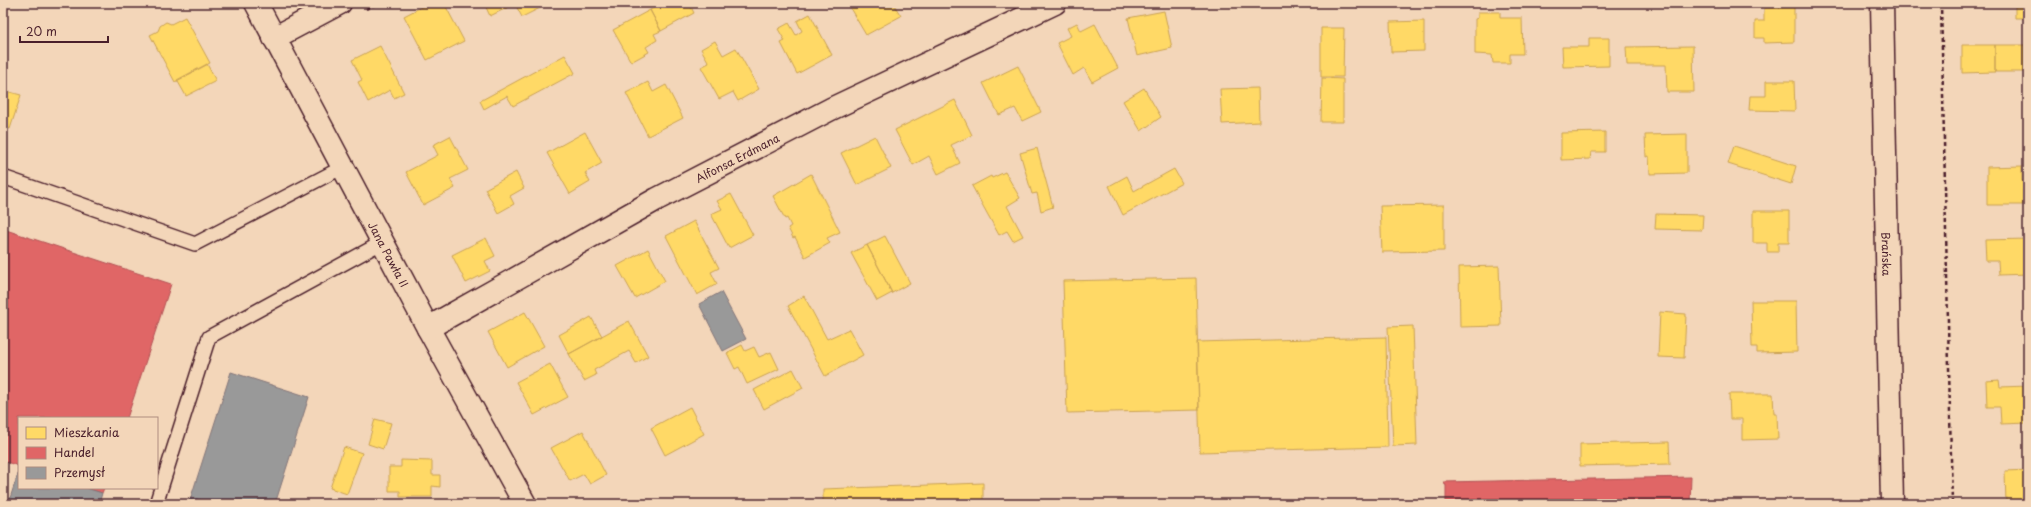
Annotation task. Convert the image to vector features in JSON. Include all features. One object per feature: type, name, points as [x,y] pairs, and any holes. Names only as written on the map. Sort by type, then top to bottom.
[{"type":"street","name":"Jana Pawła II","points":[[256,3],[428,328],[524,504]]},
{"type":"street","points":[[274,38],[340,3]]},
{"type":"street","name":"Alfonsa Erdmana","points":[[428,328],[657,200],[831,109],[1055,3]]},
{"type":"street","name":"Brańska","points":[[1882,3],[1892,504]]},
{"type":"lane","points":[[3,177],[195,244],[343,167]]},
{"type":"lane","points":[[156,504],[209,337],[383,242]]},
{"type":"path","points":[[1941,3],[1952,504]]},
{"type":"building: Mieszkania","points":[[429,3],[444,3],[464,41],[427,60],[404,16]]},
{"type":"building: Mieszkania","points":[[484,3],[537,3],[540,8],[522,17],[515,4],[490,16]]},
{"type":"building: Mieszkania","points":[[662,3],[689,3],[694,13],[661,31],[650,10]]},
{"type":"building: Mieszkania","points":[[847,3],[893,3],[901,16],[866,35]]},
{"type":"building: Mieszkania","points":[[2015,3],[2028,3],[2028,18],[2015,18]]},
{"type":"building: Mieszkania","points":[[1794,7],[1794,42],[1764,43],[1764,38],[1755,38],[1755,21],[1764,21],[1764,8]]},
{"type":"building: Mieszkania","points":[[650,10],[661,31],[654,34],[657,40],[646,47],[649,52],[631,62],[613,30]]},
{"type":"building: Mieszkania","points":[[1164,11],[1172,48],[1137,56],[1128,18]]},
{"type":"building: Mieszkania","points":[[1478,12],[1500,12],[1500,18],[1522,18],[1523,54],[1510,54],[1510,63],[1493,63],[1492,55],[1475,54],[1475,19],[1478,18]]},
{"type":"building: Mieszkania","points":[[810,14],[832,55],[797,74],[781,43],[785,41],[778,29],[789,23],[796,35],[802,31],[797,21]]},
{"type":"building: Mieszkania","points":[[185,17],[210,63],[175,82],[150,35],[158,31],[160,26],[166,22],[171,24]]},
{"type":"building: Mieszkania","points":[[1424,21],[1424,51],[1391,52],[1390,22]]},
{"type":"building: Mieszkania","points":[[1077,23],[1081,31],[1095,24],[1118,68],[1092,82],[1084,68],[1073,75],[1057,43],[1071,36],[1067,28]]},
{"type":"building: Mieszkania","points":[[1321,28],[1344,28],[1343,77],[1321,77]]},
{"type":"building: Mieszkania","points":[[1589,38],[1609,38],[1609,66],[1563,67],[1562,47],[1589,47]]},
{"type":"building: Mieszkania","points":[[715,41],[723,55],[736,48],[759,89],[738,101],[733,92],[719,99],[701,67],[709,63],[701,49]]},
{"type":"building: Mieszkania","points":[[1962,45],[1995,45],[1995,72],[1962,73]]},
{"type":"building: Mieszkania","points":[[1995,45],[2027,45],[2026,72],[1995,72]]},
{"type":"building: Mieszkania","points":[[380,46],[404,93],[394,98],[390,90],[368,102],[358,82],[362,80],[352,60]]},
{"type":"building: Mieszkania","points":[[1693,46],[1694,92],[1667,92],[1666,65],[1627,65],[1626,47]]},
{"type":"building: Mieszkania","points":[[565,55],[575,73],[513,106],[507,96],[484,109],[480,101]]},
{"type":"building: Mieszkania","points":[[207,64],[216,81],[186,96],[177,80]]},
{"type":"building: Mieszkania","points":[[1018,66],[1041,112],[1022,121],[1015,108],[999,115],[983,83]]},
{"type":"building: Mieszkania","points":[[1322,78],[1343,79],[1343,122],[1321,122]]},
{"type":"building: Mieszkania","points":[[1766,81],[1794,81],[1795,111],[1749,110],[1750,96],[1766,96]]},
{"type":"building: Mieszkania","points":[[648,82],[653,92],[666,85],[683,118],[648,136],[626,93]]},
{"type":"building: Mieszkania","points":[[3,87],[7,88],[6,91],[21,95],[10,129],[3,127]]},
{"type":"building: Mieszkania","points":[[1144,88],[1161,117],[1141,131],[1123,101]]},
{"type":"building: Mieszkania","points":[[1258,88],[1259,122],[1222,124],[1220,89]]},
{"type":"building: Mieszkania","points":[[955,100],[972,135],[951,145],[960,163],[938,174],[929,156],[913,165],[895,130]]},
{"type":"building: Mieszkania","points":[[585,132],[602,163],[585,173],[590,182],[570,194],[547,153]]},
{"type":"building: Mieszkania","points":[[1605,132],[1605,152],[1591,152],[1590,159],[1561,160],[1561,133]]},
{"type":"building: Mieszkania","points":[[1687,134],[1687,173],[1650,174],[1649,156],[1646,157],[1645,135]]},
{"type":"building: Mieszkania","points":[[450,136],[468,170],[450,179],[455,188],[423,205],[406,172],[438,155],[433,145]]},
{"type":"building: Mieszkania","points":[[875,136],[891,168],[857,185],[841,153]]},
{"type":"building: Mieszkania","points":[[1734,146],[1796,166],[1791,184],[1728,164]]},
{"type":"building: Mieszkania","points":[[1037,148],[1053,207],[1041,211],[1037,193],[1032,194],[1020,153]]},
{"type":"building: Mieszkania","points":[[2022,166],[2022,181],[2028,181],[2028,190],[2023,190],[2023,205],[1987,205],[1987,167]]},
{"type":"building: Mieszkania","points":[[1174,169],[1182,183],[1123,215],[1109,186],[1127,176],[1134,191]]},
{"type":"building: Mieszkania","points":[[516,172],[524,188],[510,196],[514,204],[498,213],[485,189]]},
{"type":"building: Mieszkania","points":[[1005,172],[1020,198],[1007,206],[1023,236],[1013,241],[1007,231],[999,235],[972,186],[991,176],[992,178]]},
{"type":"building: Mieszkania","points":[[811,174],[840,232],[827,238],[830,243],[805,257],[795,237],[793,238],[788,228],[791,226],[787,218],[785,219],[773,196]]},
{"type":"building: Mieszkania","points":[[731,194],[753,235],[729,248],[711,214],[722,209],[717,201]]},
{"type":"building: Mieszkania","points":[[1444,205],[1444,251],[1382,252],[1380,206]]},
{"type":"building: Mieszkania","points":[[1753,211],[1789,211],[1789,243],[1778,243],[1778,252],[1767,252],[1767,243],[1753,243]]},
{"type":"building: Mieszkania","points":[[1656,214],[1703,215],[1702,230],[1655,229]]},
{"type":"building: Mieszkania","points":[[694,221],[719,268],[711,272],[717,284],[697,295],[666,236]]},
{"type":"building: Mieszkania","points":[[885,236],[910,283],[892,293],[867,245]]},
{"type":"building: Mieszkania","points":[[486,238],[495,256],[485,261],[490,271],[466,283],[452,255]]},
{"type":"building: Mieszkania","points":[[2028,239],[2028,274],[1999,275],[1998,261],[1986,261],[1985,240]]},
{"type":"building: Mieszkania","points":[[867,245],[892,293],[877,301],[851,253]]},
{"type":"building: Mieszkania","points":[[648,249],[665,281],[635,298],[617,266]]},
{"type":"building: Mieszkania","points":[[1499,266],[1501,326],[1460,327],[1459,267]]},
{"type":"building: Mieszkania","points":[[1196,278],[1199,410],[1067,413],[1063,281]]},
{"type":"building: Mieszkania","points":[[804,296],[827,339],[849,329],[863,355],[825,376],[788,306]]},
{"type":"building: Mieszkania","points":[[1751,301],[1796,301],[1797,352],[1757,353],[1757,347],[1752,347]]},
{"type":"building: Mieszkania","points":[[525,312],[544,346],[507,367],[488,332]]},
{"type":"building: Mieszkania","points":[[1660,312],[1686,314],[1684,358],[1658,357]]},
{"type":"building: Mieszkania","points":[[591,317],[602,336],[569,354],[559,335]]},
{"type":"building: Mieszkania","points":[[629,321],[648,356],[636,363],[629,351],[594,370],[596,375],[584,381],[569,354]]},
{"type":"building: Mieszkania","points":[[1413,326],[1417,445],[1393,446],[1388,327]]},
{"type":"building: Mieszkania","points":[[1386,337],[1388,447],[1200,452],[1197,342]]},
{"type":"building: Mieszkania","points":[[742,345],[745,351],[754,347],[759,357],[771,352],[779,369],[747,384],[739,367],[735,369],[727,353]]},
{"type":"building: Mieszkania","points":[[550,364],[568,397],[534,415],[516,382]]},
{"type":"building: Mieszkania","points":[[793,369],[803,388],[764,409],[754,390]]},
{"type":"building: Mieszkania","points":[[1999,380],[2000,387],[2028,386],[2028,423],[2001,424],[2000,407],[1987,407],[1986,381]]},
{"type":"building: Mieszkania","points":[[1729,394],[1773,394],[1774,414],[1777,414],[1778,439],[1742,440],[1742,419],[1730,419]]},
{"type":"building: Mieszkania","points":[[690,407],[704,434],[665,455],[651,428]]},
{"type":"building: Mieszkania","points":[[375,419],[391,423],[383,449],[368,444]]},
{"type":"building: Mieszkania","points":[[583,431],[606,475],[590,484],[584,474],[570,481],[551,448]]},
{"type":"building: Mieszkania","points":[[1669,442],[1670,464],[1580,466],[1580,444]]},
{"type":"building: Mieszkania","points":[[344,447],[362,453],[347,494],[330,488]]},
{"type":"building: Mieszkania","points":[[401,460],[432,461],[432,475],[440,475],[440,487],[432,486],[432,497],[400,497],[400,491],[389,491],[389,467],[401,467]]},
{"type":"building: Mieszkania","points":[[2028,470],[2028,504],[2006,504],[2005,471]]},
{"type":"building: Mieszkania","points":[[983,483],[983,504],[823,504],[823,489]]},
{"type":"building: Handel","points":[[3,229],[171,284],[127,417],[18,417],[18,466],[3,461]]},
{"type":"building: Handel","points":[[1691,477],[1690,504],[1446,504],[1446,485],[1444,482]]},
{"type":"building: Handel","points":[[89,489],[104,489],[102,493]]},
{"type":"building: Przemysł","points":[[721,292],[746,339],[723,351],[699,304]]},
{"type":"building: Przemysł","points":[[231,372],[309,397],[275,504],[212,504],[191,497]]},
{"type":"building: Przemysł","points":[[18,474],[18,489],[89,489],[102,493],[99,504],[8,504]]},
{"type":"building: Przemysł","points":[[191,497],[212,504],[188,504]]}]
